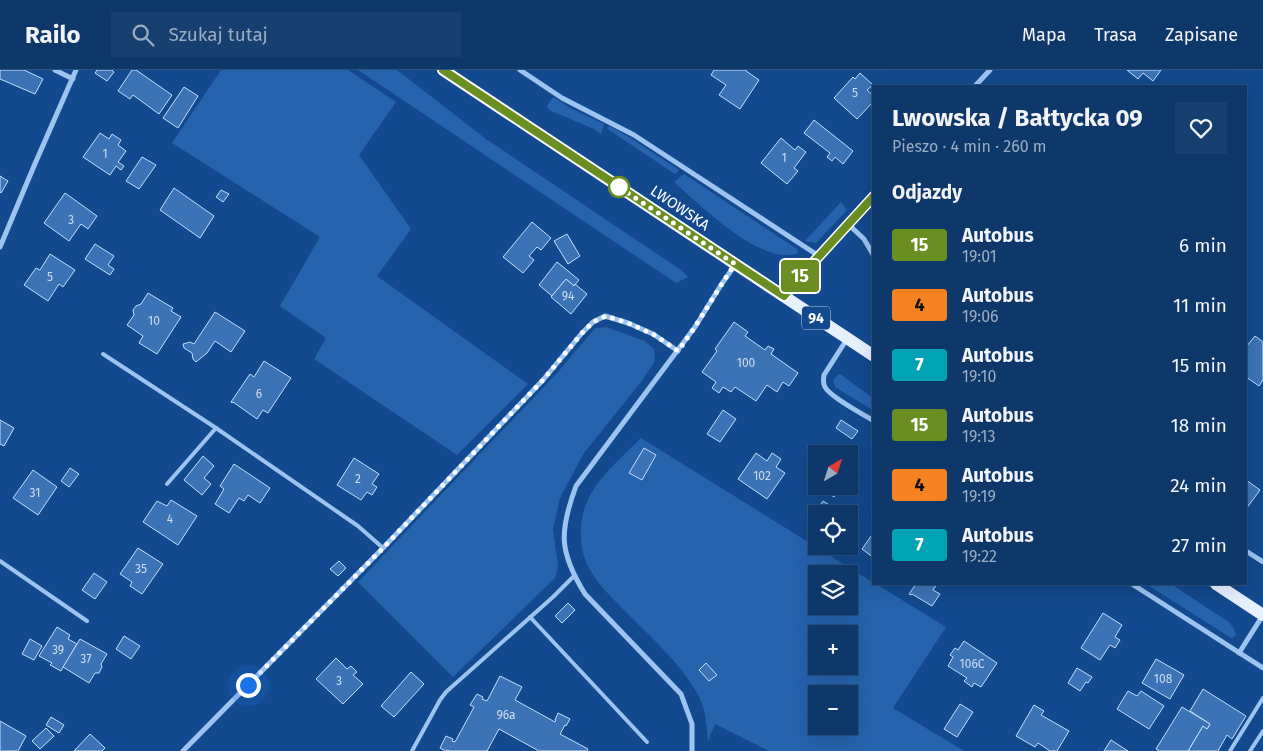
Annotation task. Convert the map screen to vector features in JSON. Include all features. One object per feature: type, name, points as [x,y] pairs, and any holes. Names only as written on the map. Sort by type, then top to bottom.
[{"type":"main road","name":"LWOWSKA","points":[[443,70],[872,355]]},
{"type":"main road","points":[[1224,586],[1263,615]]},
{"type":"street","points":[[55,70],[72,78]]},
{"type":"street","points":[[0,247],[76,70]]},
{"type":"street","points":[[520,70],[562,98],[634,135],[819,256]]},
{"type":"street","points":[[976,85],[990,70]]},
{"type":"street","points":[[784,296],[872,198]]},
{"type":"street","points":[[848,224],[864,238],[872,252]]},
{"type":"street","points":[[692,751],[692,724],[681,694],[585,594],[574,576],[567,557],[564,534],[568,508],[576,486],[696,327],[735,264]]},
{"type":"street","points":[[183,751],[383,548],[543,380],[593,322],[606,316],[628,323],[653,334],[678,351]]},
{"type":"street","points":[[847,339],[824,375],[825,388],[872,420]]},
{"type":"street","points":[[1248,552],[1263,562]]},
{"type":"street","points":[[1134,585],[1263,668]]},
{"type":"street","points":[[1239,653],[1263,615]]},
{"type":"lane","points":[[103,354],[216,428],[358,526],[383,548]]},
{"type":"lane","points":[[167,484],[216,428]]},
{"type":"lane","points":[[0,561],[87,621]]},
{"type":"lane","points":[[412,751],[446,692],[574,576]]},
{"type":"lane","points":[[530,617],[647,742]]},
{"type":"lane","points":[[1230,751],[1263,698]]},
{"type":"lane","points":[[1250,751],[1263,731]]},
{"type":"shaded area","points":[[221,70],[348,70],[396,102],[359,155],[411,229],[377,276],[528,384],[457,455],[314,359],[326,338],[280,306],[320,237],[172,143]]},
{"type":"shaded area","points":[[358,70],[397,70],[486,139],[681,270],[688,277],[676,283]]},
{"type":"shaded area","points":[[553,97],[572,109],[604,124],[601,134],[594,129],[549,110],[547,106]]},
{"type":"shaded area","points":[[609,126],[679,170],[675,174],[609,130],[607,128]]},
{"type":"shaded area","points":[[684,174],[797,249],[798,253],[783,255],[767,251],[732,231],[674,182]]},
{"type":"shaded area","points":[[841,202],[847,210],[816,243],[805,241]]},
{"type":"shaded area","points":[[606,327],[645,341],[654,349],[655,361],[641,382],[584,453],[560,498],[553,529],[558,566],[555,578],[453,677],[358,582],[557,373],[595,328]]},
{"type":"shaded area","points":[[840,374],[872,398],[872,410],[835,387],[833,380]]},
{"type":"shaded area","points":[[641,438],[808,542],[808,555],[829,555],[845,565],[808,565],[808,615],[858,615],[858,573],[872,582],[872,585],[878,585],[946,627],[893,708],[964,751],[769,751],[715,724],[708,741],[702,704],[690,681],[662,648],[602,586],[586,562],[581,540],[582,516],[591,493],[603,476]]},
{"type":"shaded area","points":[[1148,585],[1173,585],[1230,623],[1236,635],[1232,638]]},
{"type":"building","points":[[0,70],[24,70],[43,79],[35,94],[0,79]]},
{"type":"building","points":[[97,70],[112,70],[114,72],[107,81],[95,73]]},
{"type":"building","points":[[132,70],[136,70],[172,95],[159,114],[133,95],[130,99],[118,91]]},
{"type":"building","points":[[714,70],[746,70],[759,80],[740,109],[719,95],[726,85],[711,75]]},
{"type":"building","points":[[1127,70],[1161,70],[1153,81],[1143,73],[1138,79]]},
{"type":"building","points":[[860,73],[873,85],[867,90],[872,94],[872,103],[857,119],[834,98],[853,77],[855,79]]},
{"type":"building","points":[[184,87],[198,96],[178,128],[163,118]]},
{"type":"building","points":[[814,120],[853,151],[843,164],[835,157],[832,161],[827,157],[830,153],[804,133]]},
{"type":"building","points":[[100,133],[109,139],[112,134],[121,140],[118,145],[126,151],[118,162],[124,166],[121,170],[116,166],[110,175],[83,157]]},
{"type":"building","points":[[781,138],[795,150],[798,146],[806,152],[794,168],[798,171],[787,184],[761,163]]},
{"type":"building","points":[[142,157],[156,165],[139,189],[126,181]]},
{"type":"building","points":[[0,176],[8,181],[1,193],[0,192]]},
{"type":"building","points":[[174,188],[214,216],[200,238],[160,210]]},
{"type":"building","points":[[221,190],[229,194],[223,202],[216,197]]},
{"type":"building","points":[[65,193],[97,216],[88,229],[81,224],[69,241],[44,223]]},
{"type":"building","points":[[532,222],[551,238],[541,250],[537,247],[529,256],[534,260],[523,273],[503,257]]},
{"type":"building","points":[[567,234],[580,256],[568,264],[554,241]]},
{"type":"building","points":[[95,244],[114,256],[108,265],[114,269],[110,275],[85,259]]},
{"type":"building","points":[[50,254],[75,270],[63,287],[59,284],[48,301],[24,285],[36,268],[40,270]]},
{"type":"building","points":[[557,262],[579,280],[574,286],[566,279],[552,296],[539,285]]},
{"type":"building","points":[[566,279],[587,294],[571,314],[551,297]]},
{"type":"building","points":[[148,293],[173,308],[171,311],[181,317],[157,354],[139,343],[143,336],[127,325],[134,315],[133,310],[141,304]]},
{"type":"building","points":[[215,312],[245,331],[231,352],[215,341],[207,353],[196,362],[193,359],[192,353],[184,348],[183,344],[190,342],[194,344]]},
{"type":"building","points":[[734,322],[748,332],[745,336],[765,350],[768,346],[774,349],[771,354],[798,373],[789,386],[783,382],[777,392],[767,385],[756,401],[735,387],[731,392],[723,387],[719,393],[712,388],[716,382],[702,372]]},
{"type":"building","points":[[1255,336],[1263,342],[1263,380],[1259,386],[1247,378],[1247,346]]},
{"type":"building","points":[[264,361],[291,378],[268,413],[263,410],[257,419],[231,402],[250,374],[254,377]]},
{"type":"building","points":[[723,410],[736,419],[720,442],[707,434]]},
{"type":"building","points":[[0,420],[14,428],[4,446],[0,444]]},
{"type":"building","points":[[841,420],[858,431],[852,439],[836,428]]},
{"type":"building","points":[[644,448],[656,455],[642,480],[629,473]]},
{"type":"building","points":[[756,453],[767,461],[772,453],[781,459],[776,467],[785,473],[767,499],[738,479]]},
{"type":"building","points":[[203,456],[214,466],[204,478],[211,484],[202,495],[184,480]]},
{"type":"building","points":[[354,458],[379,474],[372,484],[377,487],[372,495],[367,492],[361,500],[337,485]]},
{"type":"building","points":[[234,464],[270,488],[260,503],[248,495],[244,501],[239,498],[229,513],[215,504],[224,489],[220,486]]},
{"type":"building","points":[[70,468],[79,474],[69,487],[61,481]]},
{"type":"building","points":[[33,470],[57,487],[38,515],[13,498]]},
{"type":"building","points":[[1247,481],[1260,490],[1247,508]]},
{"type":"building","points":[[171,500],[197,516],[178,545],[143,522],[157,501],[167,506]]},
{"type":"building","points":[[823,501],[829,505],[820,505]]},
{"type":"building","points":[[872,535],[872,556],[862,549]]},
{"type":"building","points":[[138,548],[163,564],[142,594],[130,586],[132,582],[120,574]]},
{"type":"building","points":[[339,561],[346,568],[338,576],[330,569]]},
{"type":"building","points":[[94,573],[107,582],[95,599],[82,590]]},
{"type":"building","points":[[915,585],[936,585],[933,590],[940,594],[932,606],[909,594]]},
{"type":"building","points":[[568,603],[575,610],[562,623],[555,616]]},
{"type":"building","points":[[1103,613],[1122,625],[1115,637],[1120,640],[1115,648],[1110,645],[1100,660],[1081,648]]},
{"type":"building","points":[[57,627],[70,635],[68,639],[77,644],[61,671],[50,665],[52,663],[39,656]]},
{"type":"building","points":[[124,636],[140,646],[131,659],[116,649]]},
{"type":"building","points":[[30,639],[42,646],[34,660],[22,654]]},
{"type":"building","points":[[80,639],[107,654],[101,664],[102,667],[99,673],[95,673],[89,683],[63,667]]},
{"type":"building","points":[[964,641],[997,663],[981,687],[974,683],[972,687],[964,681],[967,678],[948,666],[953,657],[950,655],[955,648],[958,650]]},
{"type":"building","points":[[336,658],[347,669],[351,666],[357,672],[353,675],[363,684],[343,704],[316,679]]},
{"type":"building","points":[[1156,659],[1184,675],[1170,699],[1142,683]]},
{"type":"building","points":[[706,663],[717,675],[709,681],[699,670]]},
{"type":"building","points":[[1077,668],[1092,677],[1080,691],[1068,683]]},
{"type":"building","points":[[411,672],[424,684],[394,717],[381,706]]},
{"type":"building","points":[[500,676],[522,687],[515,700],[555,722],[558,713],[570,719],[560,734],[588,749],[587,751],[539,751],[499,729],[487,751],[446,751],[440,748],[446,736],[455,742],[474,707],[470,705],[477,694],[487,701]]},
{"type":"building","points":[[1203,689],[1246,716],[1232,739],[1227,735],[1218,751],[1188,751],[1203,726],[1207,729],[1210,724],[1190,711]]},
{"type":"building","points":[[1128,691],[1137,696],[1141,691],[1164,706],[1149,729],[1117,709]]},
{"type":"building","points":[[960,704],[973,712],[957,737],[944,729]]},
{"type":"building","points":[[1034,705],[1044,711],[1041,715],[1069,731],[1057,751],[1050,751],[1038,743],[1035,747],[1016,736]]},
{"type":"building","points":[[1182,707],[1210,724],[1207,729],[1203,726],[1188,751],[1159,751],[1156,749]]},
{"type":"building","points":[[51,717],[64,725],[59,733],[46,725]]},
{"type":"building","points":[[0,721],[26,736],[18,751],[0,751]]},
{"type":"building","points":[[46,728],[54,736],[40,749],[32,741]]},
{"type":"building","points":[[90,734],[105,748],[102,751],[74,751]]},
{"type":"building","points":[[1111,740],[1128,751],[1104,751]]},
{"type":"bus line","name":"15","points":[[443,70],[784,296],[872,198]]},
{"type":"route","points":[[248,685],[383,548],[543,380],[593,322],[606,316],[628,323],[653,334],[678,351],[696,327],[735,264],[619,187]]}]
